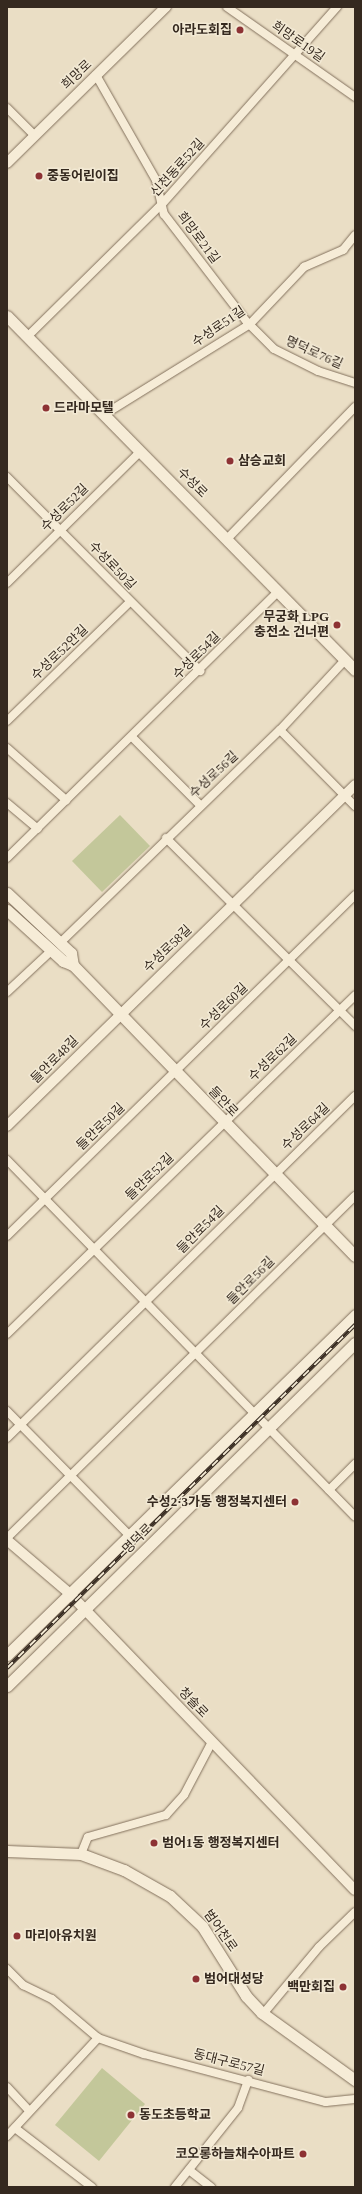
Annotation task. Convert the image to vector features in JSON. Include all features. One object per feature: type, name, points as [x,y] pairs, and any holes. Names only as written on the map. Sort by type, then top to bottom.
[{"type":"main road","name":"수성로","points":[[8,319],[28,336],[355,670]]},
{"type":"main road","name":"들안로","points":[[7,893],[61,942],[71,953],[73,964]]},
{"type":"main road","name":"들안로","points":[[9,915],[63,961],[73,964],[274,1176],[355,1256]]},
{"type":"main road","name":"명덕로","points":[[7,1655],[355,1315]]},
{"type":"main road","name":"명덕로","points":[[7,1686],[355,1344]]},
{"type":"main road","name":"범어천로","points":[[7,1851],[81,1854],[124,1870],[170,1896],[193,1915],[246,1996],[263,2014],[355,2080]]},
{"type":"street","name":"희망로","points":[[7,163],[166,7]]},
{"type":"street","name":"희망로19길","points":[[227,7],[296,54],[355,97]]},
{"type":"street","name":"신천동로52길","points":[[28,336],[162,204],[337,7]]},
{"type":"street","name":"희망로21길","points":[[96,74],[156,180],[164,214],[250,324]]},
{"type":"street","points":[[7,108],[34,135]]},
{"type":"street","name":"수성로51길","points":[[105,414],[250,324],[304,267],[343,250],[355,235]]},
{"type":"street","name":"명덕로76길","points":[[250,324],[274,349],[318,371],[355,383]]},
{"type":"street","points":[[228,539],[355,407]]},
{"type":"street","name":"수성로52길","points":[[7,583],[141,451]]},
{"type":"street","name":"수성로50길","points":[[7,477],[200,671]]},
{"type":"street","name":"수성로54길","points":[[7,858],[200,671],[278,592]]},
{"type":"street","name":"수성로52안길","points":[[7,721],[130,602]]},
{"type":"street","name":"수성로56길","points":[[61,942],[200,805],[280,730],[345,660]]},
{"type":"street","points":[[280,730],[355,806]]},
{"type":"street","points":[[132,737],[200,805]]},
{"type":"street","points":[[7,748],[66,800]]},
{"type":"street","name":"수성로58길","points":[[120,1014],[355,785]]},
{"type":"street","points":[[7,803],[38,829]]},
{"type":"street","points":[[166,838],[235,903],[355,1026]]},
{"type":"street","name":"수성로60길","points":[[175,1072],[355,895]]},
{"type":"street","points":[[7,992],[51,950]]},
{"type":"street","name":"수성로62길","points":[[223,1122],[355,995]]},
{"type":"street","name":"들안로48길","points":[[7,1126],[120,1014]]},
{"type":"street","name":"들안로50길","points":[[7,1236],[175,1072]]},
{"type":"street","name":"수성로64길","points":[[274,1176],[355,1096]]},
{"type":"street","name":"들안로52길","points":[[7,1334],[223,1122]]},
{"type":"street","points":[[7,1160],[355,1516]]},
{"type":"street","name":"들안로54길","points":[[7,1438],[274,1176]]},
{"type":"street","name":"들안로56길","points":[[7,1539],[355,1196]]},
{"type":"street","points":[[7,1411],[130,1536]]},
{"type":"street","points":[[329,1490],[355,1464]]},
{"type":"street","name":"청솔로","points":[[7,1539],[69,1593],[355,1890]]},
{"type":"street","points":[[81,1854],[88,1837],[166,1814],[184,1794],[212,1742]]},
{"type":"street","points":[[263,2014],[319,1947],[355,1912]]},
{"type":"street","name":"동대구로57길","points":[[7,1969],[23,1985],[52,1999],[98,2038],[144,2054],[248,2080],[326,2102],[355,2099]]},
{"type":"street","points":[[7,2136],[98,2038]]},
{"type":"street","points":[[176,2187],[238,2108],[248,2080]]},
{"type":"street","points":[[7,2087],[29,2111]]},
{"type":"street","points":[[15,2128],[92,2187]]},
{"type":"street","points":[[189,2170],[211,2187]]},
{"type":"green space","points":[[120,815],[150,846],[102,892],[72,861]]},
{"type":"green space","points":[[102,2068],[145,2104],[99,2161],[55,2125]]},
{"type":"railway","points":[[7,1668],[355,1325]]},
{"type":"place","name":"아라도회집","points":[[240,30]]},
{"type":"place","name":"중동어린이집","points":[[39,176]]},
{"type":"place","name":"드라마모텔","points":[[46,408]]},
{"type":"place","name":"삼승교회","points":[[230,461]]},
{"type":"place","name":"무궁화 LPG 충전소 건너편","points":[[337,625]]},
{"type":"place","name":"수성2·3가동 행정복지센터","points":[[295,1502]]},
{"type":"place","name":"범어1동 행정복지센터","points":[[154,1843]]},
{"type":"place","name":"마리아유치원","points":[[17,1936]]},
{"type":"place","name":"범어대성당","points":[[196,1979]]},
{"type":"place","name":"백만회집","points":[[343,1987]]},
{"type":"place","name":"동도초등학교","points":[[131,2115]]},
{"type":"place","name":"코오롱하늘채수아파트","points":[[303,2154]]}]
